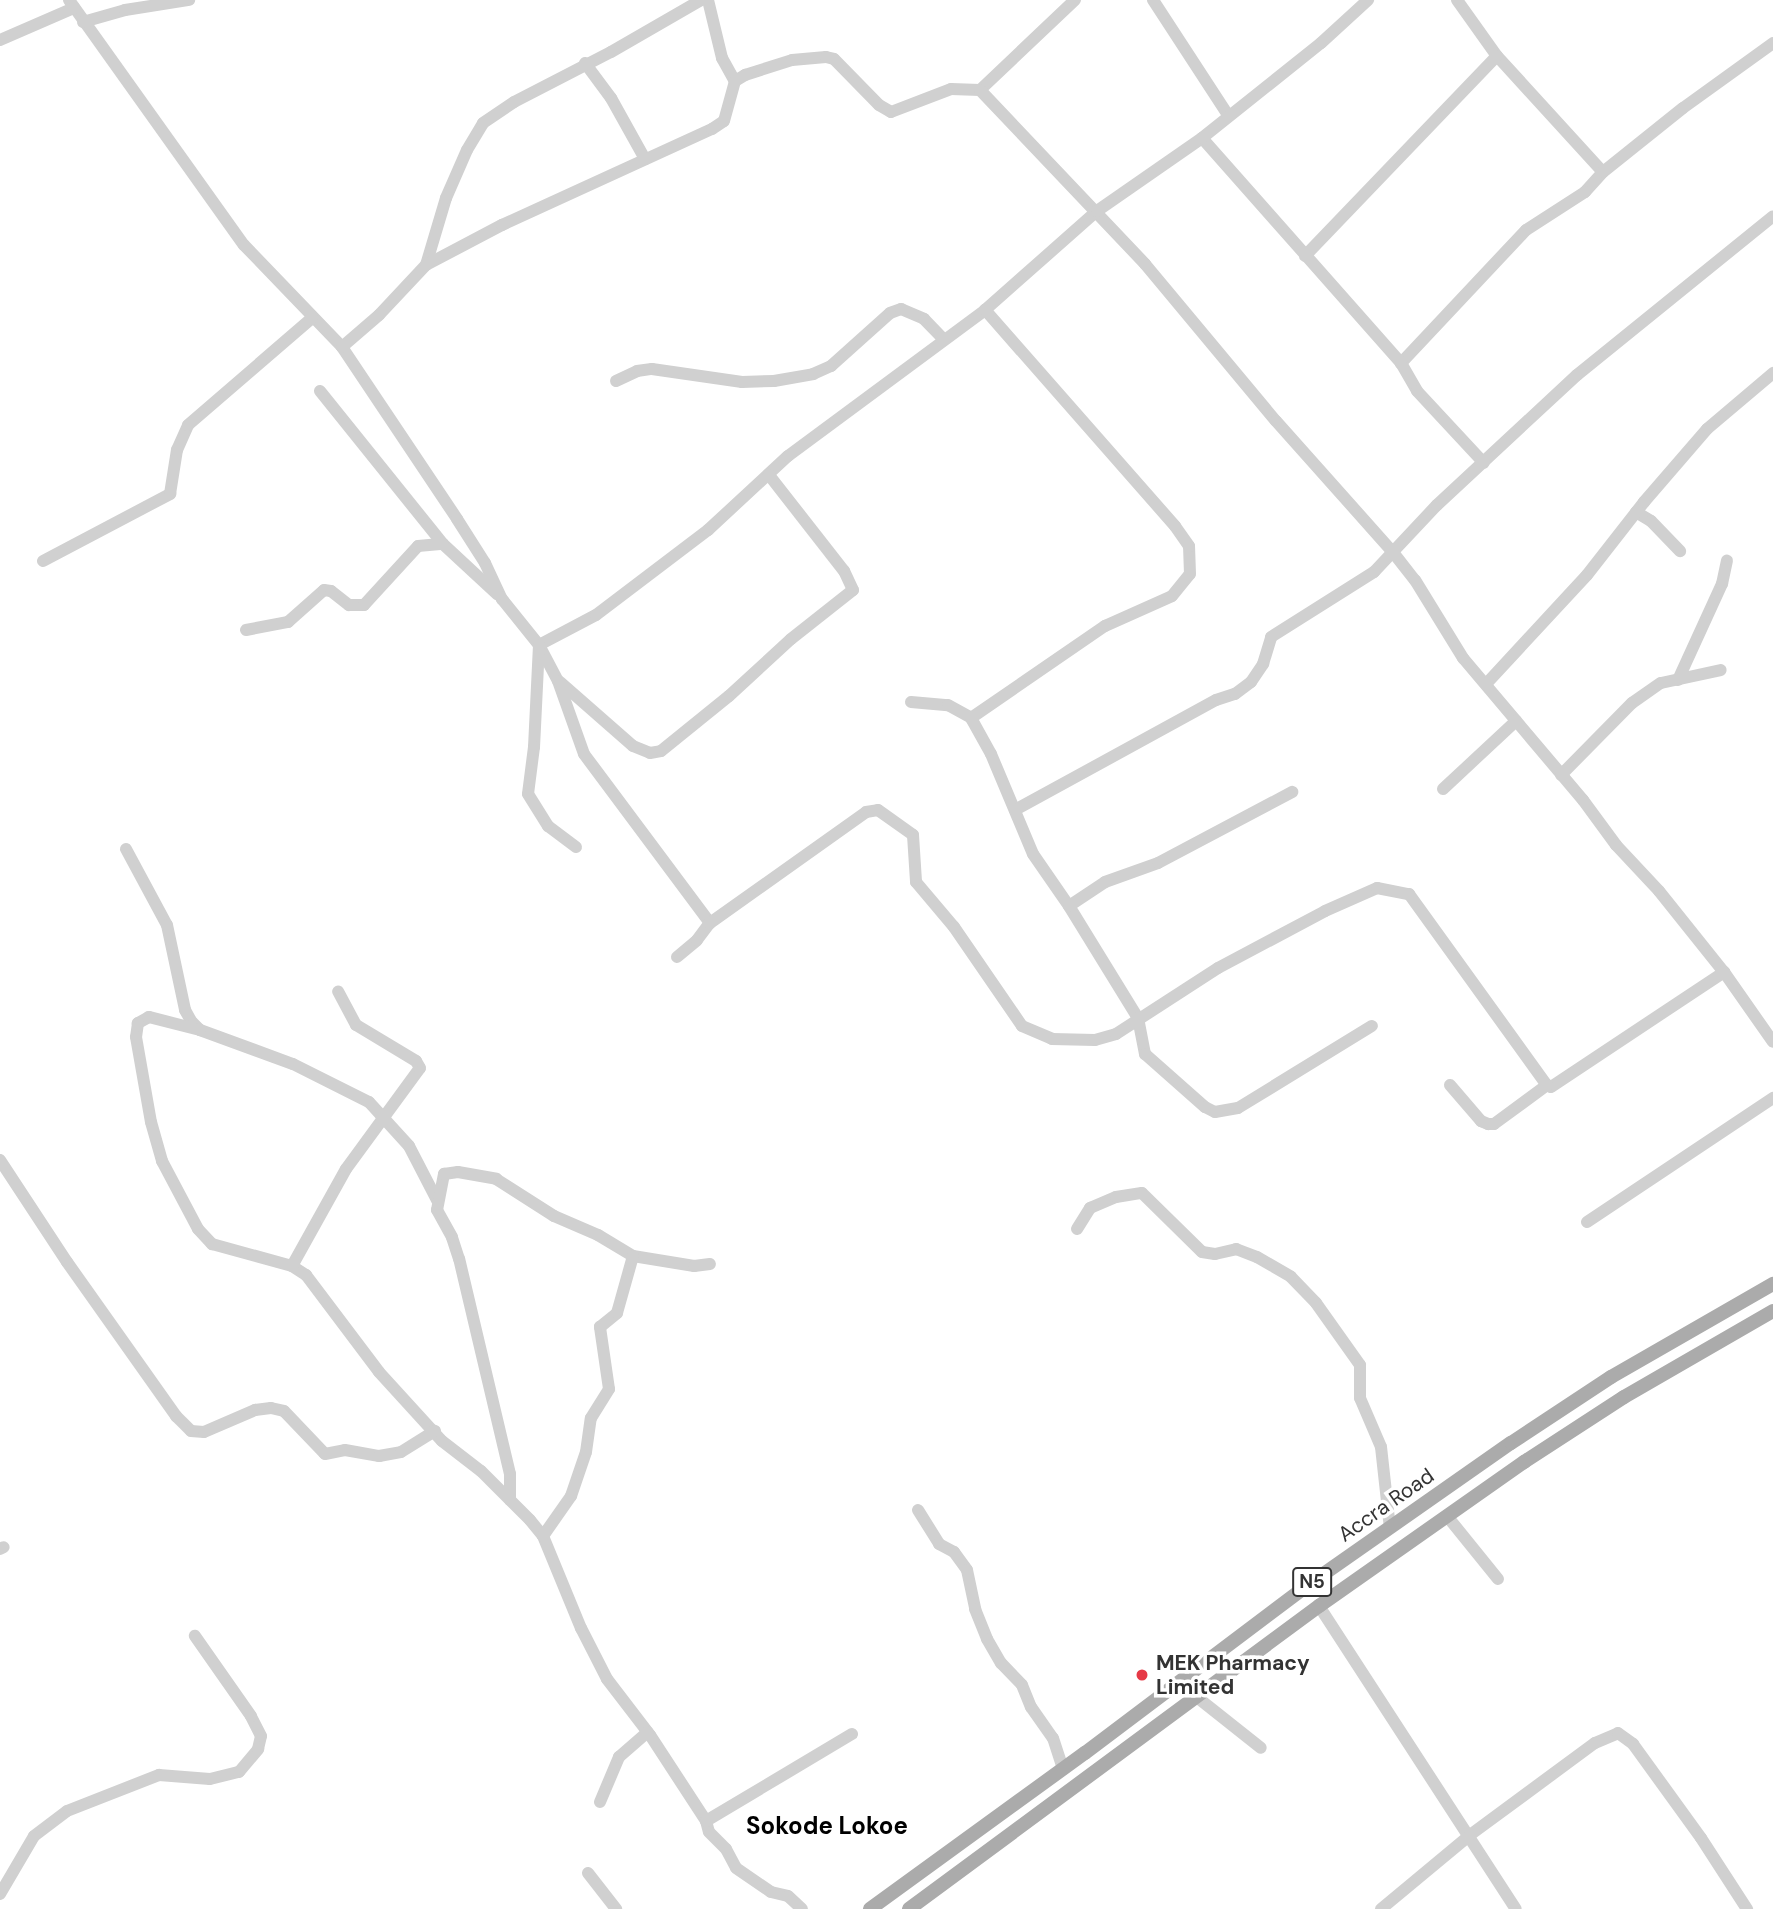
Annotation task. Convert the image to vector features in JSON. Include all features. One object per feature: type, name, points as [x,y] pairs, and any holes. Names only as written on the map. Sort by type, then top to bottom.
[{"type":"main road","name":"Accra Road","points":[[870,1909],[1063,1769],[1305,1587],[1390,1528],[1611,1377],[1773,1284]]},
{"type":"main road","name":"Accra Road","points":[[909,1909],[1198,1698],[1318,1606],[1447,1516],[1624,1397],[1773,1311]]},
{"type":"street","points":[[83,22],[125,10],[189,0]]},
{"type":"street","points":[[426,265],[446,198],[467,150],[484,123],[514,102],[585,63],[611,52],[701,0]]},
{"type":"street","points":[[708,0],[722,58],[735,81]]},
{"type":"street","points":[[980,90],[1075,0]]},
{"type":"street","points":[[1153,0],[1228,115]]},
{"type":"street","points":[[539,645],[596,615],[708,530],[788,456],[985,310],[1097,211],[1202,138],[1321,43],[1368,0]]},
{"type":"street","points":[[1457,0],[1497,56],[1603,172]]},
{"type":"street","points":[[0,40],[71,4],[244,245],[342,347],[485,563],[502,599]]},
{"type":"street","points":[[1401,363],[1525,230],[1585,192],[1603,172],[1683,108],[1773,43]]},
{"type":"street","points":[[1305,256],[1497,56]]},
{"type":"street","points":[[342,347],[379,315],[426,265],[502,225],[724,121],[735,81],[745,75],[792,60],[826,57],[834,59],[879,105],[891,112],[951,89],[980,90],[1097,211],[1392,551],[1415,580],[1463,658],[1487,683],[1724,972],[1773,1041]]},
{"type":"street","points":[[585,63],[611,98],[645,159]]},
{"type":"street","points":[[1202,138],[1401,363],[1417,391],[1484,463]]},
{"type":"street","points":[[1015,810],[1216,700],[1235,694],[1251,682],[1263,664],[1271,637],[1365,578],[1577,375],[1773,216]]},
{"type":"street","points":[[616,381],[652,369],[742,382],[774,381],[813,373],[831,366],[890,313],[901,309],[924,318],[943,340]]},
{"type":"street","points":[[971,718],[1105,626],[1172,596],[1189,574],[1189,546],[1175,526],[985,310]]},
{"type":"street","points":[[43,561],[170,494],[177,450],[188,425],[312,318]]},
{"type":"street","points":[[1487,683],[1587,575],[1636,512],[1707,429],[1773,373]]},
{"type":"street","points":[[320,391],[443,544],[502,599],[539,645],[558,681],[584,754],[710,923]]},
{"type":"street","points":[[558,681],[633,746],[650,753],[662,751],[729,696],[791,639],[853,590],[844,571],[769,475]]},
{"type":"street","points":[[1636,512],[1651,521],[1680,551]]},
{"type":"street","points":[[246,630],[274,627],[288,622],[324,590],[331,591],[349,605],[364,605],[418,546],[443,544]]},
{"type":"street","points":[[1678,680],[1719,590],[1727,561]]},
{"type":"street","points":[[539,645],[534,747],[528,794],[548,826],[576,847]]},
{"type":"street","points":[[1561,775],[1632,703],[1661,683],[1721,670]]},
{"type":"street","points":[[911,702],[948,705],[971,718],[1033,854],[1069,906],[1138,1018],[1142,1046],[1150,1061],[1215,1112],[1238,1108],[1372,1026]]},
{"type":"street","points":[[1443,789],[1516,721]]},
{"type":"street","points":[[1069,906],[1105,882],[1158,863],[1292,792]]},
{"type":"street","points":[[677,957],[697,940],[710,923],[866,812],[878,810],[913,835],[916,881],[954,926],[1022,1026],[1052,1039],[1095,1040],[1116,1034],[1218,968],[1325,911],[1377,888],[1390,888],[1409,894],[1551,1087],[1724,972]]},
{"type":"street","points":[[126,849],[167,925],[185,1010],[201,1030]]},
{"type":"street","points":[[292,1266],[326,1201],[383,1116],[418,1073],[420,1064],[356,1025],[338,991]]},
{"type":"street","points":[[510,1500],[510,1474],[496,1405],[457,1252],[441,1220],[437,1200],[409,1146],[369,1102],[318,1075],[201,1030],[149,1017],[138,1023],[135,1037],[162,1161],[186,1210],[212,1244],[292,1266],[306,1275],[379,1372],[435,1431],[510,1500],[543,1536],[581,1628],[607,1679],[648,1732],[706,1821],[709,1832],[726,1849],[736,1868],[771,1892],[788,1896],[802,1909]]},
{"type":"street","points":[[1450,1086],[1480,1121],[1494,1124],[1547,1085]]},
{"type":"street","points":[[1587,1222],[1773,1098]]},
{"type":"street","points":[[0,1160],[67,1262],[176,1416],[191,1431],[204,1432],[255,1410],[271,1408],[284,1410],[325,1454],[345,1450],[379,1456],[401,1452],[435,1431]]},
{"type":"street","points":[[437,1200],[441,1179],[446,1173],[482,1175],[496,1179],[554,1216],[633,1256],[694,1266],[709,1264]]},
{"type":"street","points":[[1077,1229],[1090,1208],[1116,1197],[1142,1193],[1202,1252],[1215,1254],[1236,1249],[1257,1257],[1291,1277],[1316,1303],[1360,1365],[1360,1398],[1381,1447],[1390,1528]]},
{"type":"street","points":[[543,1536],[571,1496],[586,1452],[591,1418],[609,1389],[600,1327],[617,1312],[633,1256]]},
{"type":"street","points":[[918,1510],[939,1544],[954,1552],[967,1570],[975,1609],[987,1639],[1001,1663],[1022,1685],[1031,1707],[1053,1738],[1063,1769]]},
{"type":"street","points":[[1447,1516],[1498,1579]]},
{"type":"street","points":[[1318,1606],[1516,1909]]},
{"type":"street","points":[[0,1894],[34,1836],[67,1811],[159,1775],[210,1779],[239,1772],[258,1749],[261,1735],[251,1716],[195,1636]]},
{"type":"street","points":[[1198,1698],[1261,1748]]},
{"type":"street","points":[[600,1802],[619,1758],[648,1732]]},
{"type":"street","points":[[1381,1909],[1470,1835],[1595,1743],[1618,1733],[1633,1744],[1701,1838],[1747,1909]]},
{"type":"street","points":[[706,1821],[852,1734]]},
{"type":"street","points":[[588,1873],[601,1886],[616,1909]]},
{"type":"place","name":"MEK Pharmacy Limited","points":[[1142,1675]]},
{"type":"district","name":"Sokode Lokoe","points":[[827,1826]]}]
